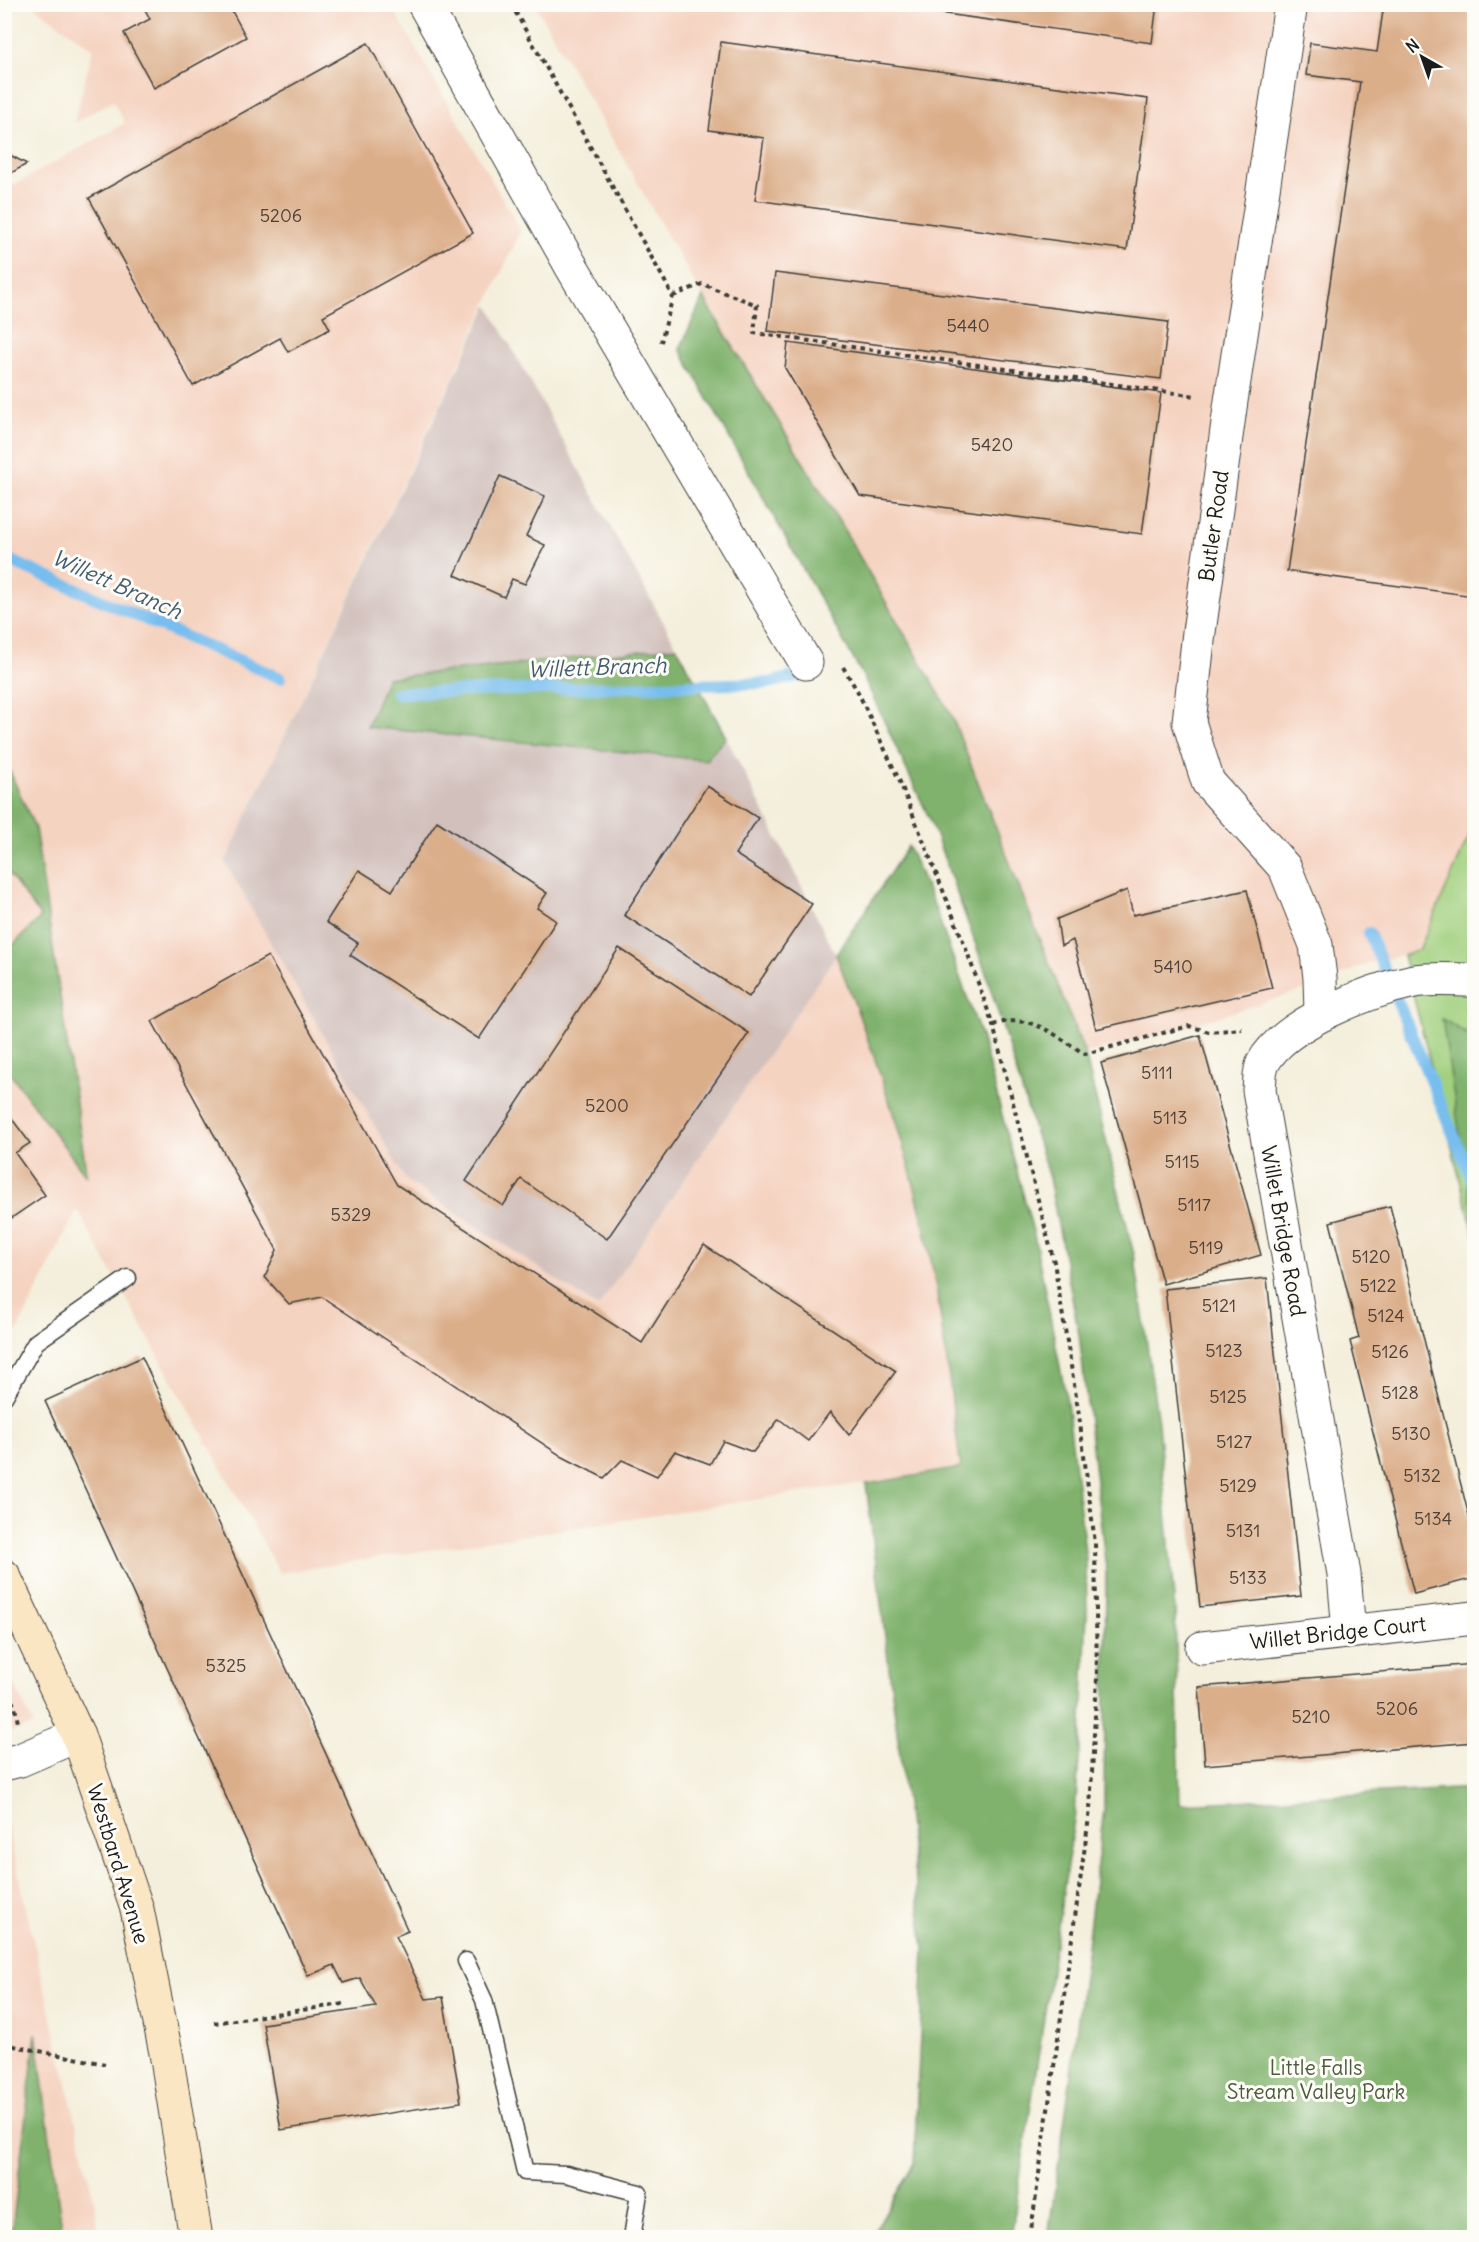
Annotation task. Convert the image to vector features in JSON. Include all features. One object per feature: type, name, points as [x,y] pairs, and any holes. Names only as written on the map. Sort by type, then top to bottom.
[{"type":"street","points":[[424,4],[570,264],[806,663]]},
{"type":"street","name":"Butler Road","points":[[1291,4],[1231,401],[1189,722],[1208,782],[1285,868],[1316,945],[1320,978],[1320,1013]]},
{"type":"street","name":"Willet Bridge Road","points":[[1349,1632],[1344,1574],[1259,1090],[1261,1065],[1272,1049],[1320,1013],[1364,996],[1415,981],[1474,980]]},
{"type":"street","name":"Westbard Avenue","points":[[4,1576],[78,1735],[137,1909],[166,2053],[196,2238]]},
{"type":"street","name":"Willet Bridge Court","points":[[1202,1648],[1474,1618]]},
{"type":"street","points":[[4,1764],[20,1760],[78,1735]]},
{"type":"lane","points":[[4,1397],[36,1342],[128,1278]]},
{"type":"lane","points":[[465,1960],[484,2000],[525,2172],[566,2174],[639,2193],[632,2238]]},
{"type":"path","points":[[511,4],[673,296],[661,342]]},
{"type":"path","points":[[673,296],[702,284],[758,305],[754,333],[1231,401]]},
{"type":"path","points":[[655,332],[667,352]]},
{"type":"path","points":[[840,661],[858,692],[900,782],[965,946],[993,1025],[1054,1262],[1079,1415],[1095,1543],[1096,1678],[1090,1810],[1030,2238]]},
{"type":"path","points":[[993,1025],[1005,1021],[1035,1023],[1084,1054],[1189,1026],[1209,1032],[1250,1029]]},
{"type":"path","points":[[213,2024],[343,2004]]},
{"type":"path","points":[[4,2044],[105,2064]]},
{"type":"shaded area","points":[[32,5],[391,5],[521,231],[225,862],[598,1307],[836,955],[873,1051],[907,1157],[931,1260],[961,1468],[280,1573],[77,1210],[5,1356],[5,1067],[87,1176],[35,828],[5,758],[5,190],[125,123],[113,101],[74,123],[93,49]]},
{"type":"shaded area","points":[[535,5],[1474,5],[1474,825],[1419,950],[1362,966],[1310,988],[1189,1026],[1085,1054],[951,714],[840,523],[703,297]]},
{"type":"shaded area","points":[[488,305],[677,647],[387,678],[706,760],[726,737],[836,955],[598,1307],[405,1179],[225,862]]},
{"type":"shaded area","points":[[5,869],[41,917],[5,953]]},
{"type":"shaded area","points":[[4,1664],[34,1725],[5,1734],[4,1734]]},
{"type":"shaded area","points":[[6,1822],[95,2204],[100,2237],[5,2238],[4,1823]]},
{"type":"green space","name":"Little Falls Stream Valley Park","points":[[703,297],[840,523],[951,714],[1085,1054],[1135,1259],[1158,1423],[1175,1610],[1180,1804],[1474,1788],[1474,2237],[1048,2237],[1104,1809],[1106,1569],[1079,1334],[1049,1178],[985,970],[931,822],[864,678],[680,349]]},
{"type":"green space","points":[[677,647],[726,737],[706,760],[367,727],[387,678]]},
{"type":"green space","points":[[4,758],[35,828],[87,1177],[5,1067],[5,953],[41,917],[5,869]]},
{"type":"green space","points":[[1474,825],[1474,1235],[1403,955],[1419,950]]},
{"type":"green space","points":[[908,846],[934,905],[981,1036],[1034,1235],[1067,1402],[1086,1560],[1087,1614],[1075,1813],[1011,2237],[871,2237],[914,2163],[924,1949],[866,1484],[961,1468],[940,1311],[923,1221],[891,1106],[836,955]]},
{"type":"green space","points":[[1442,1019],[1474,1038],[1474,1227]]},
{"type":"green space","points":[[36,2033],[63,2237],[11,2237]]},
{"type":"building","points":[[142,4],[228,4],[246,37],[154,88],[124,33],[150,19]]},
{"type":"building","points":[[875,4],[1157,4],[1152,43]]},
{"type":"building","points":[[1384,4],[1474,4],[1474,596],[1287,571],[1360,82],[1306,75],[1310,43],[1377,52]]},
{"type":"building","points":[[721,42],[1148,99],[1127,250],[755,200],[764,138],[709,130]]},
{"type":"building","points":[[368,43],[473,233],[323,316],[330,329],[288,352],[280,338],[193,386],[89,198]]},
{"type":"building","points":[[4,152],[27,164],[4,177]]},
{"type":"building","points":[[775,273],[1168,322],[1161,379],[768,331]]},
{"type":"building","points":[[788,343],[1161,393],[1142,534],[860,496],[785,368]]},
{"type":"building","points":[[500,476],[545,496],[526,536],[545,545],[525,584],[512,579],[504,597],[455,575]]},
{"type":"building","points":[[707,786],[758,818],[735,854],[812,904],[749,997],[624,915]]},
{"type":"building","points":[[437,821],[547,893],[537,908],[556,921],[479,1039],[350,955],[358,943],[326,922],[359,870],[392,891]]},
{"type":"building","points":[[1127,890],[1133,915],[1247,890],[1272,988],[1096,1029],[1073,940],[1061,946],[1057,919]]},
{"type":"building","points":[[619,948],[749,1033],[607,1239],[521,1179],[503,1206],[466,1181]]},
{"type":"building","points":[[268,956],[397,1185],[642,1343],[704,1245],[896,1371],[849,1435],[830,1412],[808,1441],[779,1419],[753,1452],[723,1441],[710,1464],[675,1451],[657,1476],[622,1460],[604,1478],[563,1457],[322,1297],[289,1304],[265,1277],[277,1250],[152,1021]]},
{"type":"building","points":[[1200,1035],[1261,1255],[1163,1284],[1101,1063]]},
{"type":"building","points":[[6,1111],[30,1143],[15,1153],[45,1195],[4,1223],[4,1112]]},
{"type":"building","points":[[1390,1206],[1474,1536],[1474,1578],[1414,1594],[1350,1341],[1359,1338],[1330,1222]]},
{"type":"building","points":[[1267,1278],[1301,1596],[1200,1607],[1165,1289]]},
{"type":"building","points":[[142,1357],[408,1931],[396,1936],[426,1999],[443,1997],[461,2102],[281,2130],[263,2024],[376,2007],[360,1978],[343,1983],[334,1965],[308,1976],[45,1401]]},
{"type":"building","points":[[1474,1664],[1474,1742],[1205,1765],[1199,1687]]},
{"type":"waterway","name":"Willett Branch","points":[[4,558],[280,678]]},
{"type":"waterway","name":"Willett Branch","points":[[397,693],[769,683],[797,676]]},
{"type":"waterway","name":"Willett Branch","points":[[1369,933],[1474,1184]]}]
